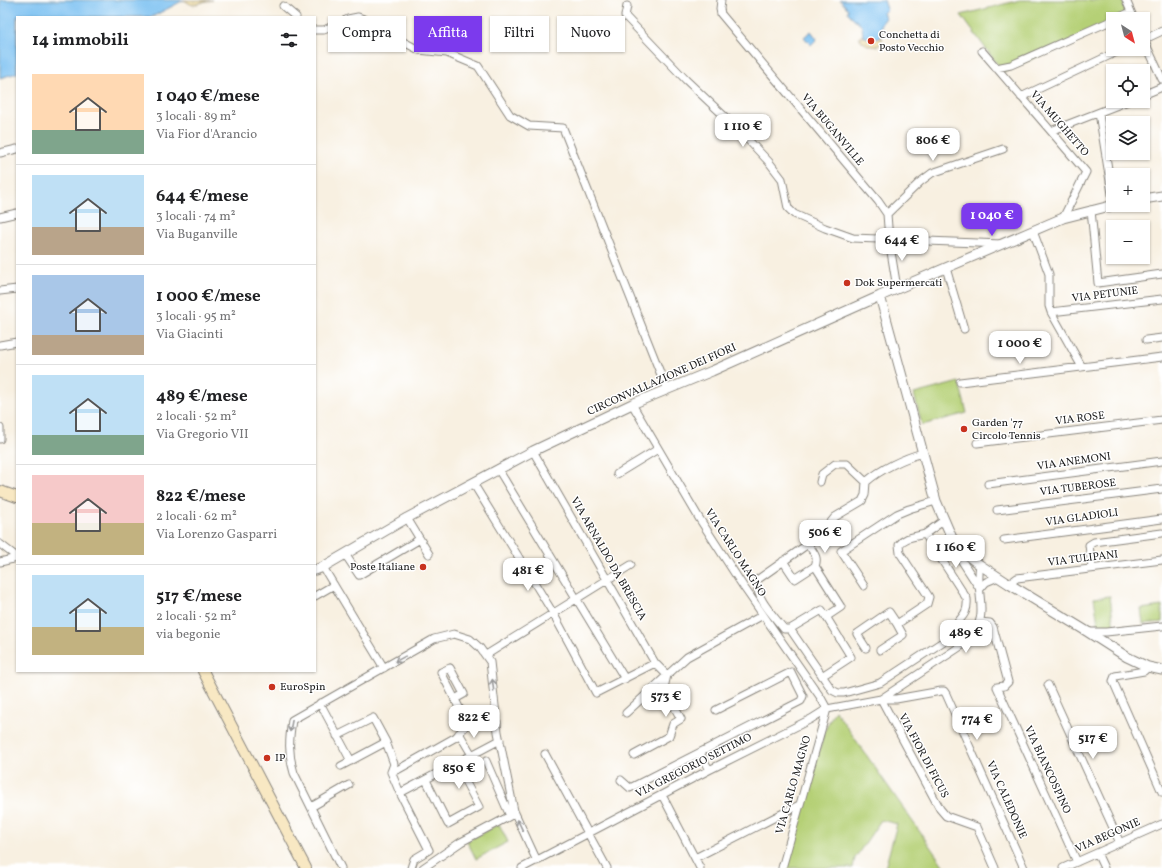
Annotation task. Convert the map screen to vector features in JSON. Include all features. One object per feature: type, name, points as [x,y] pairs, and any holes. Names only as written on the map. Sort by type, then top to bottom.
[{"type":"main road","points":[[0,491],[16,497]]},
{"type":"main road","points":[[199,672],[209,682]]},
{"type":"main road","points":[[204,672],[306,868]]},
{"type":"street","name":"VIA BUGANVILLE","points":[[722,0],[720,9],[721,14],[878,201],[887,214]]},
{"type":"street","points":[[1126,0],[1131,12]]},
{"type":"street","points":[[282,6],[295,16]]},
{"type":"street","points":[[627,6],[625,16],[686,80],[738,129],[769,162],[782,179],[790,211],[798,216],[847,237],[859,239],[1003,244]]},
{"type":"street","points":[[316,30],[324,30],[348,19],[358,17],[366,20],[398,40],[419,50],[447,53],[478,66],[510,115],[529,126],[563,128],[667,390]]},
{"type":"street","points":[[996,68],[1011,65],[1106,23]]},
{"type":"street","points":[[1150,36],[1162,31]]},
{"type":"street","name":"VIA MUGHETTO","points":[[982,51],[1086,172],[1063,218]]},
{"type":"street","points":[[1150,54],[1162,79]]},
{"type":"street","points":[[1021,97],[1108,56]]},
{"type":"street","points":[[1150,92],[1162,87]]},
{"type":"street","points":[[1051,131],[1111,108]]},
{"type":"street","points":[[1099,113],[1108,168]]},
{"type":"street","points":[[0,153],[16,149]]},
{"type":"street","points":[[897,288],[889,240],[887,214],[920,182],[932,173],[1003,149]]},
{"type":"street","points":[[1150,198],[1162,196]]},
{"type":"street","name":"CIRCONVALLAZIONE DEI FIORI","points":[[319,568],[498,469],[632,404],[712,371],[897,288],[1063,218],[1106,207]]},
{"type":"street","points":[[1090,210],[1098,283],[1162,274]]},
{"type":"street","points":[[0,217],[16,213]]},
{"type":"street","points":[[1033,231],[1049,274],[1049,306],[1051,312],[1082,367]]},
{"type":"street","points":[[946,268],[964,329]]},
{"type":"street","points":[[0,291],[16,289]]},
{"type":"street","points":[[880,296],[936,501],[943,521],[960,558],[980,589]]},
{"type":"street","name":"VIA PETUNIE","points":[[1051,312],[1162,299]]},
{"type":"street","points":[[1146,340],[1162,338]]},
{"type":"street","points":[[0,345],[16,342]]},
{"type":"street","points":[[960,382],[1162,357]]},
{"type":"street","name":"VIA CARLO MAGNO","points":[[632,404],[699,518],[759,602],[763,615],[821,698],[827,709],[782,868]]},
{"type":"street","name":"VIA ROSE","points":[[977,443],[1162,420]]},
{"type":"street","points":[[0,428],[0,439]]},
{"type":"street","points":[[617,474],[658,449]]},
{"type":"street","name":"VIA ARNALDO DA BRESCIA","points":[[533,451],[655,663],[667,675]]},
{"type":"street","points":[[822,676],[851,657],[822,610],[790,629],[784,629],[759,602],[756,587],[757,580],[823,532],[835,517],[862,501],[865,496],[866,482],[871,477],[898,462],[923,453]]},
{"type":"street","name":"VIA ANEMONI","points":[[988,484],[1162,461]]},
{"type":"street","points":[[820,482],[822,474],[835,464],[847,464],[866,482]]},
{"type":"street","points":[[498,469],[625,679]]},
{"type":"street","points":[[473,483],[553,613],[596,693],[655,663]]},
{"type":"street","name":"VIA TUBEROSE","points":[[997,510],[1162,489]]},
{"type":"street","points":[[864,586],[841,551],[897,514],[936,501]]},
{"type":"street","points":[[407,518],[429,554]]},
{"type":"street","name":"VIA GLADIOLI","points":[[1004,540],[1162,519]]},
{"type":"street","points":[[897,624],[927,604],[929,597],[900,553],[899,545],[910,537],[925,534],[943,521]]},
{"type":"street","points":[[1092,568],[1089,545],[1094,542],[1162,533]]},
{"type":"street","points":[[790,629],[832,690],[838,693],[844,693],[880,683],[950,637],[952,629],[962,618],[968,608],[967,598],[925,534]]},
{"type":"street","points":[[952,538],[964,553],[980,566],[1127,657],[1148,667],[1162,670]]},
{"type":"street","points":[[345,554],[359,575],[420,539]]},
{"type":"street","points":[[0,544],[16,556]]},
{"type":"street","points":[[783,561],[795,579],[815,566],[817,562],[816,557],[808,544]]},
{"type":"street","points":[[0,562],[16,557]]},
{"type":"street","name":"VIA TULIPANI","points":[[1009,584],[1017,578],[1162,560]]},
{"type":"street","points":[[486,656],[606,579],[631,565]]},
{"type":"street","points":[[815,566],[841,607],[826,617]]},
{"type":"street","points":[[881,699],[967,642],[975,633],[980,622],[982,604],[978,577],[980,566]]},
{"type":"street","points":[[319,568],[334,585],[384,668]]},
{"type":"street","points":[[980,589],[986,582],[998,577]]},
{"type":"street","points":[[316,595],[334,585]]},
{"type":"street","points":[[866,648],[857,634],[889,612],[903,635],[880,650]]},
{"type":"street","points":[[626,713],[687,657],[763,615]]},
{"type":"street","name":"VIA BIANCOSPINO","points":[[980,622],[992,624],[1008,682],[1004,686],[997,687],[1077,862]]},
{"type":"street","points":[[1088,632],[1106,632],[1162,626]]},
{"type":"street","points":[[341,868],[294,773],[289,757],[289,741],[292,720],[434,639],[454,634],[470,639],[480,648],[490,662],[500,740],[514,811],[537,861]]},
{"type":"street","points":[[716,710],[799,666]]},
{"type":"street","points":[[1148,667],[1144,671],[1114,676],[1112,681],[1162,792]]},
{"type":"street","points":[[806,676],[817,669]]},
{"type":"street","points":[[621,780],[630,788],[801,701],[803,696],[790,672]]},
{"type":"street","points":[[634,755],[669,736],[673,724],[681,719],[664,688],[667,675]]},
{"type":"street","name":"VIA BEGONIE","points":[[1048,685],[1120,843]]},
{"type":"street","name":"VIA CALEDONIE","points":[[881,699],[896,699],[944,691],[1024,868]]},
{"type":"street","points":[[391,772],[456,737],[467,723],[455,699]]},
{"type":"street","name":"VIA GREGORIO SETTIMO","points":[[522,868],[709,770],[811,719],[827,709],[881,699]]},
{"type":"street","name":"VIA FIOR DI FICUS","points":[[881,699],[940,810],[946,816],[977,827],[995,868]]},
{"type":"street","points":[[320,704],[351,761]]},
{"type":"street","points":[[337,736],[373,718],[386,742],[394,764],[391,772],[400,794],[429,850],[414,858],[411,868]]},
{"type":"street","points":[[459,733],[472,755]]},
{"type":"street","points":[[400,794],[500,740]]},
{"type":"street","points":[[341,766],[386,742]]},
{"type":"street","points":[[700,753],[709,770]]},
{"type":"street","points":[[545,754],[607,868]]},
{"type":"street","points":[[423,868],[461,842],[510,816],[486,761]]},
{"type":"street","points":[[426,780],[448,824],[479,807],[456,764]]},
{"type":"street","points":[[311,807],[349,785]]},
{"type":"street","points":[[662,795],[700,868]]},
{"type":"street","points":[[695,858],[799,805]]},
{"type":"street","name":"VIA BEGONIE","points":[[1063,868],[1162,824]]},
{"type":"street","points":[[1098,852],[1104,868]]},
{"type":"green space","points":[[1020,0],[1122,0],[1127,12],[1106,12],[1106,26],[1003,72],[961,15]]},
{"type":"green space","points":[[959,382],[967,413],[922,425],[914,394]]},
{"type":"green space","points":[[1110,596],[1114,627],[1099,630],[1094,598]]},
{"type":"green space","points":[[1162,606],[1162,622],[1143,624],[1141,609]]},
{"type":"green space","points":[[835,710],[945,868],[885,868],[897,824],[881,820],[855,858],[853,868],[786,868],[825,730]]},
{"type":"green space","points":[[499,824],[508,842],[476,859],[467,841]]},
{"type":"sand","points":[[184,0],[213,0],[193,5]]},
{"type":"sand","name":"Conchetta di Posto Vecchio","points":[[882,35],[882,40],[878,46],[871,46],[860,39],[860,36],[873,39]]},
{"type":"water","points":[[0,0],[184,0],[154,16],[16,16],[16,73],[0,78]]},
{"type":"water","points":[[840,0],[884,0],[887,9],[883,13],[886,18],[881,24],[882,29],[879,38],[871,39],[863,36],[862,26],[848,13],[848,9]]},
{"type":"water","points":[[811,31],[817,39],[811,45],[804,37]]},
{"type":"place","name":"Conchetta di Posto Vecchio","points":[[871,41]]},
{"type":"place","name":"Dok Supermercati","points":[[847,283]]},
{"type":"place","name":"Garden '77 Circolo Tennis","points":[[964,429]]},
{"type":"place","name":"Poste Italiane","points":[[423,567]]},
{"type":"place","name":"EuroSpin","points":[[272,687]]},
{"type":"place","name":"IP","points":[[267,758]]}]
